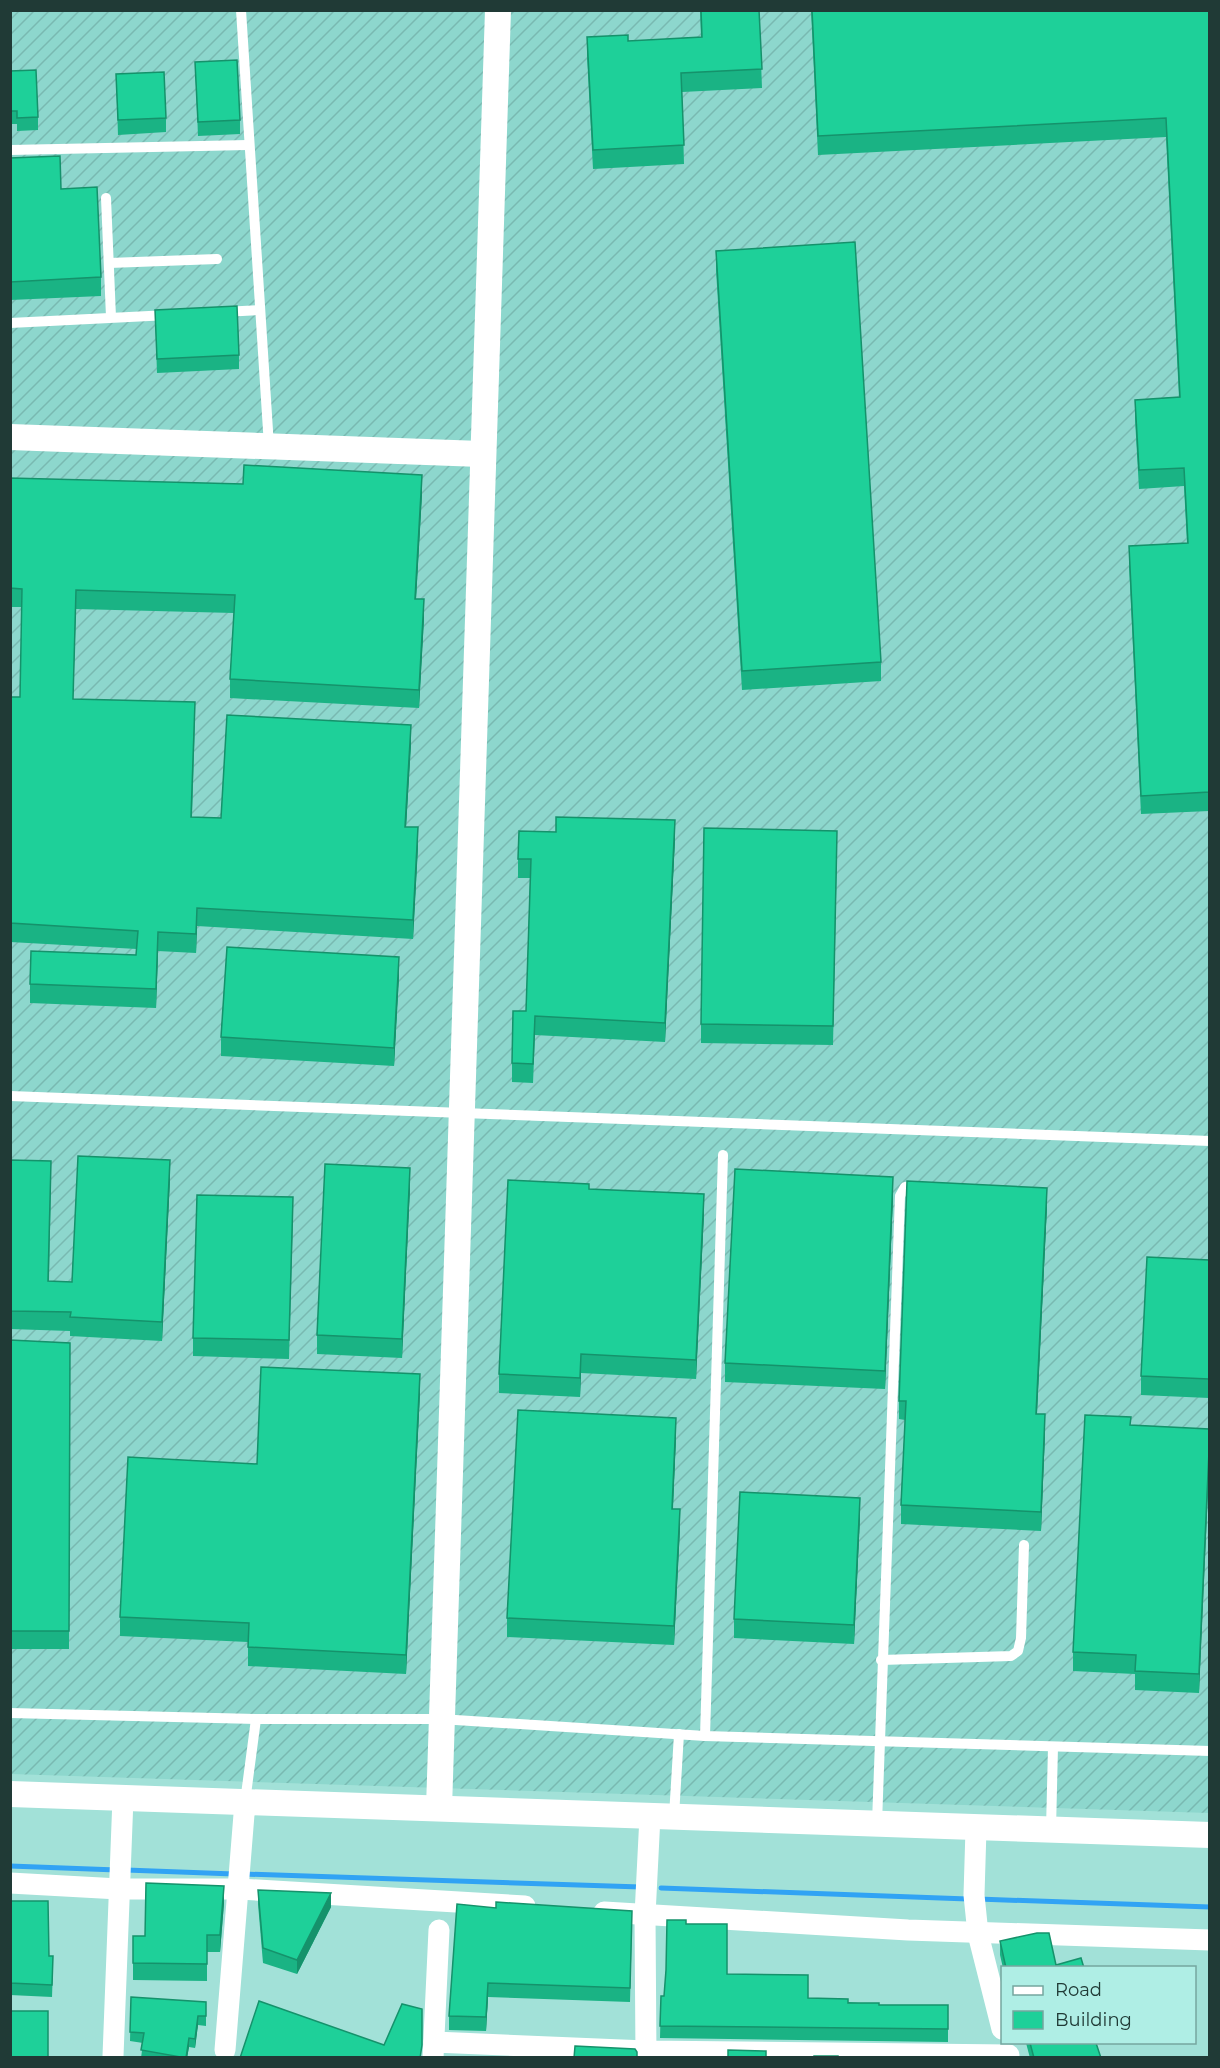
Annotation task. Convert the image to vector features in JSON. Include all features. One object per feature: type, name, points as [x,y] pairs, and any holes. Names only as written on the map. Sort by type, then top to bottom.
[{"type":"street","points":[[439,1808],[481,454],[498,10]]},
{"type":"street","points":[[10,437],[481,454]]},
{"type":"street","points":[[10,1794],[876,1823],[976,1829],[1051,1829],[1209,1835]]},
{"type":"street","points":[[113,2056],[123,1798]]},
{"type":"street","points":[[225,2050],[245,1802]]},
{"type":"street","points":[[646,2054],[645,1915],[662,1816]]},
{"type":"street","points":[[976,1829],[975,1903],[978,1934],[1001,2026]]},
{"type":"street","points":[[10,1883],[120,1875],[240,1879],[543,1907]]},
{"type":"street","points":[[588,1911],[978,1934],[1209,1940]]},
{"type":"street","points":[[439,1930],[433,2050],[646,2054],[1008,2052]]},
{"type":"lane","points":[[241,10],[269,446]]},
{"type":"lane","points":[[10,150],[248,145]]},
{"type":"lane","points":[[106,198],[111,318]]},
{"type":"lane","points":[[109,263],[217,259]]},
{"type":"lane","points":[[214,312],[259,310]]},
{"type":"lane","points":[[10,322],[180,314]]},
{"type":"lane","points":[[10,1096],[462,1111],[1209,1141]]},
{"type":"lane","points":[[705,1736],[723,1155]]},
{"type":"lane","points":[[876,1823],[900,1196],[905,1187],[934,1186]]},
{"type":"lane","points":[[881,1660],[1011,1656],[1017,1651],[1021,1638],[1023,1545]]},
{"type":"lane","points":[[10,1713],[256,1719],[440,1719],[705,1736],[1209,1751]]},
{"type":"lane","points":[[245,1802],[256,1719]]},
{"type":"lane","points":[[662,1816],[679,1734]]},
{"type":"lane","points":[[1051,1829],[1053,1747]]},
{"type":"shaded area","points":[[11,11],[1209,11],[1209,1813],[11,1774]]},
{"type":"building","points":[[701,10],[759,10],[762,69],[681,73],[684,145],[593,150],[587,37],[628,35],[628,41],[702,37]]},
{"type":"building","points":[[812,10],[1209,10],[1209,792],[1141,796],[1129,546],[1188,543],[1184,468],[1139,470],[1135,400],[1180,397],[1166,118],[818,136]]},
{"type":"building","points":[[237,60],[240,120],[198,122],[195,62]]},
{"type":"building","points":[[36,70],[38,117],[17,118],[17,111],[10,111],[10,71]]},
{"type":"building","points":[[164,72],[166,118],[118,120],[116,74]]},
{"type":"building","points":[[60,156],[61,189],[97,187],[101,277],[10,282],[10,158]]},
{"type":"building","points":[[855,242],[881,662],[742,671],[716,251]]},
{"type":"building","points":[[237,306],[239,355],[157,359],[155,310]]},
{"type":"building","points":[[244,465],[422,475],[415,599],[424,599],[419,690],[230,679],[235,595],[76,590],[73,699],[195,702],[191,817],[221,818],[227,715],[411,725],[405,827],[418,827],[413,920],[197,908],[196,934],[158,932],[156,989],[30,984],[31,951],[136,955],[138,931],[10,923],[10,697],[20,697],[22,589],[10,588],[10,478],[243,484]]},
{"type":"building","points":[[556,817],[675,820],[665,1023],[535,1016],[533,1064],[512,1063],[513,1011],[526,1011],[531,859],[518,859],[519,831],[556,832]]},
{"type":"building","points":[[704,828],[837,831],[833,1026],[701,1024]]},
{"type":"building","points":[[227,947],[399,957],[394,1048],[221,1037]]},
{"type":"building","points":[[78,1156],[170,1160],[162,1322],[70,1317],[71,1312],[10,1311],[10,1160],[51,1161],[48,1281],[72,1282]]},
{"type":"building","points":[[325,1164],[410,1168],[402,1339],[317,1335]]},
{"type":"building","points":[[735,1169],[893,1177],[885,1371],[725,1363]]},
{"type":"building","points":[[508,1180],[589,1184],[589,1189],[704,1194],[696,1360],[581,1354],[580,1378],[499,1374]]},
{"type":"building","points":[[907,1181],[1047,1188],[1036,1414],[1045,1414],[1041,1512],[901,1505],[906,1401],[899,1401]]},
{"type":"building","points":[[197,1195],[293,1197],[289,1340],[193,1338]]},
{"type":"building","points":[[1147,1257],[1209,1260],[1209,1379],[1141,1376]]},
{"type":"building","points":[[10,1340],[70,1343],[69,1631],[10,1631]]},
{"type":"building","points":[[261,1367],[420,1374],[406,1655],[248,1647],[249,1623],[120,1617],[128,1457],[257,1464]]},
{"type":"building","points":[[518,1410],[676,1418],[672,1509],[680,1509],[674,1626],[507,1618]]},
{"type":"building","points":[[1085,1415],[1131,1417],[1130,1425],[1209,1429],[1199,1674],[1135,1671],[1136,1655],[1073,1652]]},
{"type":"building","points":[[740,1492],[860,1498],[854,1625],[734,1619]]},
{"type":"building","points":[[146,1883],[224,1886],[220,1935],[207,1935],[207,1964],[133,1963],[133,1936],[145,1936]]},
{"type":"building","points":[[258,1890],[331,1893],[297,1960],[263,1948]]},
{"type":"building","points":[[10,1901],[48,1901],[49,1956],[53,1956],[52,1985],[10,1983]]},
{"type":"building","points":[[496,1902],[632,1911],[630,1988],[488,1983],[486,2017],[449,2016],[457,1904],[496,1908]]},
{"type":"building","points":[[667,1920],[686,1920],[686,1924],[727,1924],[727,1974],[808,1975],[808,1998],[848,1999],[848,2003],[879,2003],[879,2005],[948,2005],[948,2029],[660,2026],[661,1996],[664,1996],[666,1970]]},
{"type":"building","points":[[1037,1933],[1049,1933],[1056,1965],[1081,1958],[1083,1966],[1006,1966],[1000,1941]]},
{"type":"building","points":[[131,1997],[206,2002],[206,2016],[198,2016],[195,2039],[189,2038],[186,2058],[141,2050],[144,2033],[130,2032]]},
{"type":"building","points":[[259,2001],[384,2045],[402,2004],[422,2009],[420,2058],[240,2058]]},
{"type":"building","points":[[10,2011],[48,2011],[48,2058],[10,2058]]},
{"type":"building","points":[[1030,2044],[1096,2044],[1101,2058],[1034,2058]]},
{"type":"building","points":[[575,2046],[635,2049],[637,2058],[574,2058]]},
{"type":"building","points":[[728,2050],[766,2051],[766,2058],[728,2058]]},
{"type":"building","points":[[814,2056],[838,2056],[838,2058],[814,2058]]},
{"type":"building","points":[[930,2057],[930,2058],[899,2058]]},
{"type":"waterway","points":[[10,1866],[117,1870]]},
{"type":"waterway","points":[[126,1870],[234,1874]]},
{"type":"waterway","points":[[243,1874],[641,1887]]},
{"type":"waterway","points":[[661,1888],[968,1899]]},
{"type":"waterway","points":[[978,1899],[1210,1907]]}]
